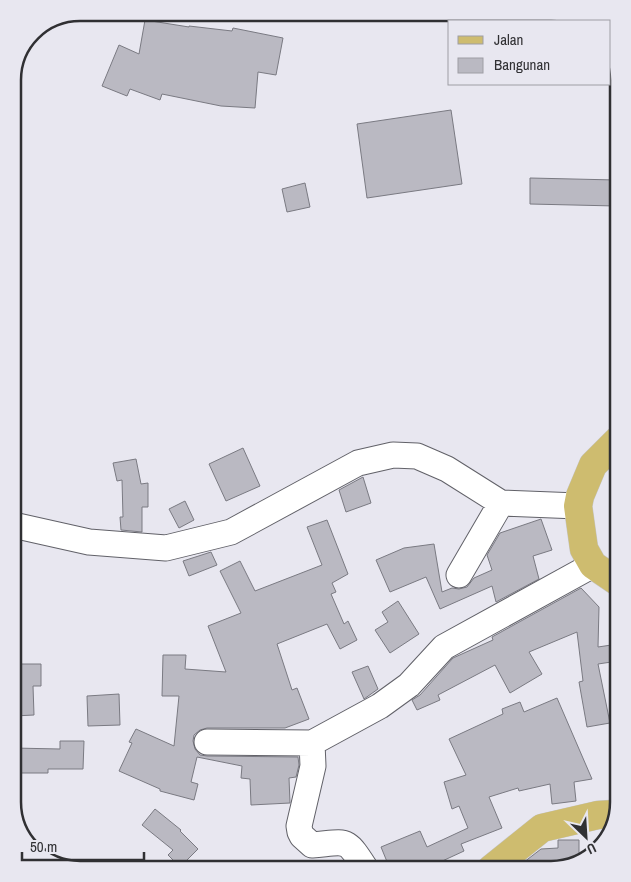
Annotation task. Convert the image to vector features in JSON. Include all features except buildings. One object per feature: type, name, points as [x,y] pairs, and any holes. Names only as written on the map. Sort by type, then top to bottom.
[{"type":"main road","points":[[610,448],[593,465],[580,496],[578,506],[584,549],[593,565],[610,577]]},
{"type":"main road","points":[[502,861],[542,828],[607,814]]},
{"type":"street","points":[[21,527],[89,542],[166,548],[231,532],[358,463],[393,455],[417,456],[447,469],[501,503],[578,506]]},
{"type":"street","points":[[459,575],[501,503]]},
{"type":"street","points":[[207,742],[312,743],[380,706],[409,684],[444,647],[593,565]]},
{"type":"street","points":[[312,743],[313,766],[304,800],[299,826],[300,832],[312,845],[344,842],[350,846],[360,861]]}]
